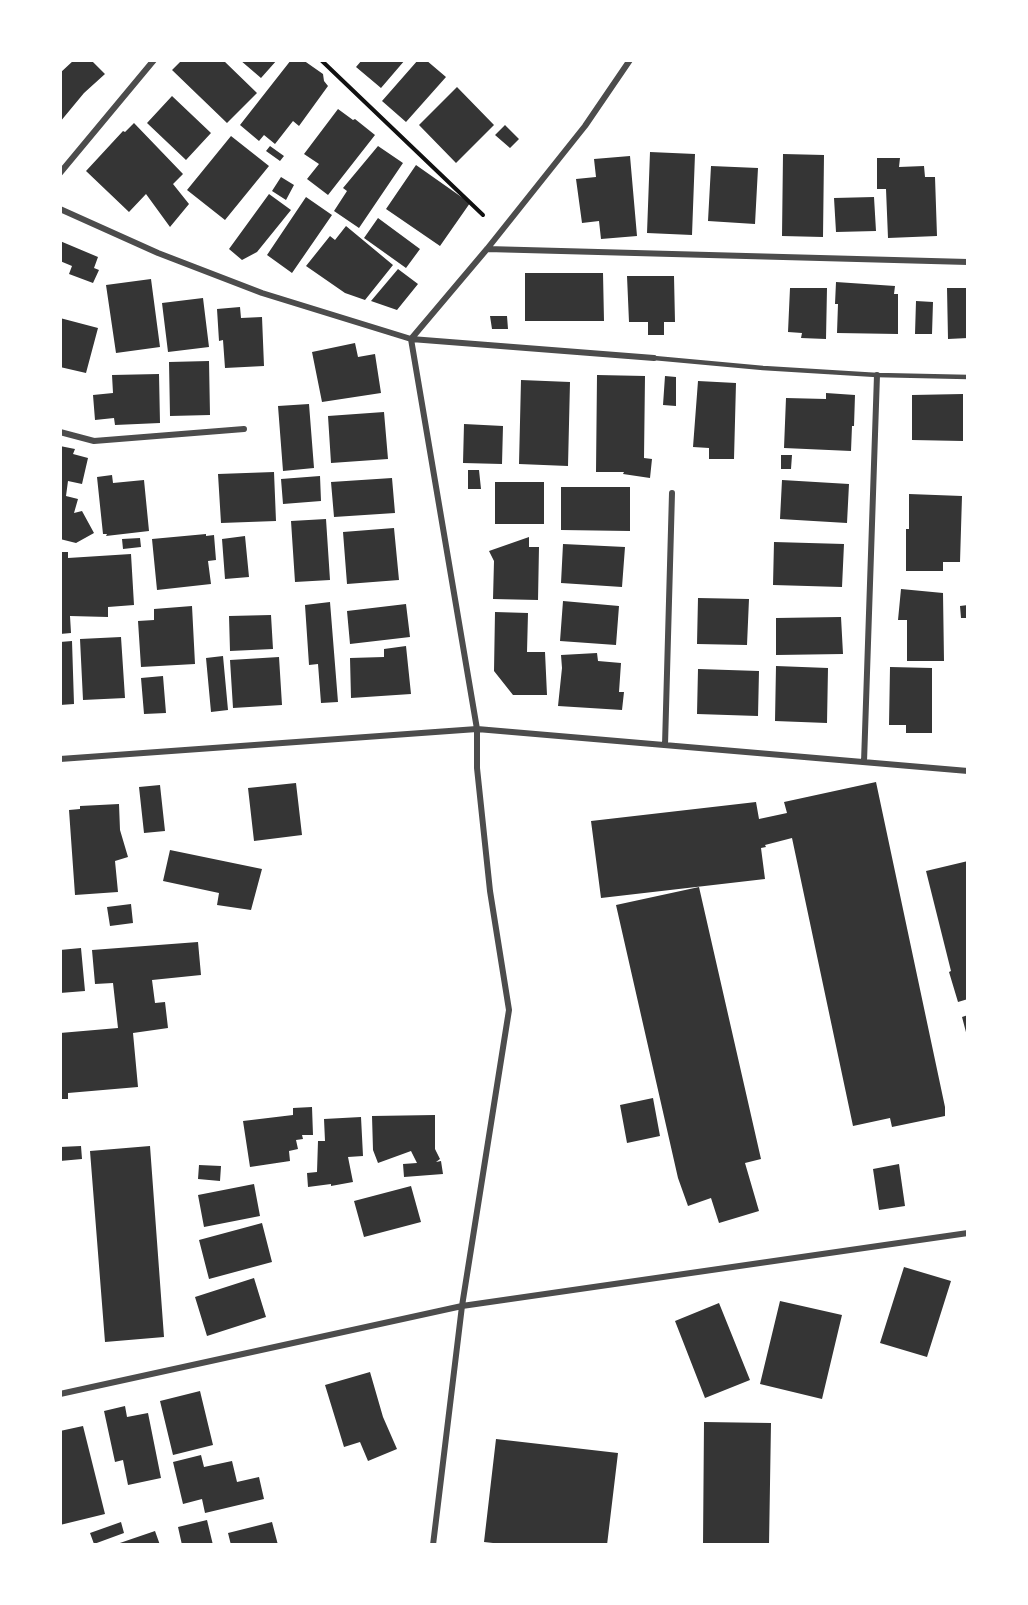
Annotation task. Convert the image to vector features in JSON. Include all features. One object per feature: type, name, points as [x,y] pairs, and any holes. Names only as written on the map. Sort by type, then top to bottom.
[{"type":"street","points":[[60,173],[154,60]]},
{"type":"street","points":[[433,1545],[462,1306],[508,1010],[490,891],[477,768],[477,729],[411,339],[487,249],[585,126],[630,60]]},
{"type":"street","points":[[60,208],[158,254],[262,293],[411,339],[654,358]]},
{"type":"street","points":[[487,249],[968,262]]},
{"type":"street","points":[[864,762],[877,375]]},
{"type":"street","points":[[60,432],[94,441],[243,429]]},
{"type":"street","points":[[665,745],[672,493]]},
{"type":"street","points":[[60,759],[477,729],[968,771]]},
{"type":"street","points":[[60,1394],[462,1306],[968,1233]]},
{"type":"lane","points":[[654,358],[877,375],[968,376]]},
{"type":"path","points":[[321,60],[501,231]]},
{"type":"building","points":[[74,60],[91,60],[105,74],[84,93],[60,122],[60,73]]},
{"type":"building","points":[[182,60],[223,60],[257,93],[227,123],[172,70]]},
{"type":"building","points":[[240,60],[277,60],[261,78]]},
{"type":"building","points":[[291,60],[303,60],[323,74],[328,86],[299,126],[293,121],[275,144],[264,135],[259,141],[240,125]]},
{"type":"building","points":[[362,60],[405,60],[381,88],[356,67]]},
{"type":"building","points":[[418,60],[426,60],[446,77],[406,122],[382,101]]},
{"type":"building","points":[[457,87],[494,125],[456,163],[419,125]]},
{"type":"building","points":[[172,96],[211,133],[186,160],[147,123]]},
{"type":"building","points":[[338,109],[375,135],[328,195],[307,179],[319,164],[304,154]]},
{"type":"building","points":[[134,123],[183,174],[173,184],[189,204],[170,227],[146,194],[129,212],[86,171],[123,131],[125,132]]},
{"type":"building","points":[[505,125],[519,139],[510,148],[495,135]]},
{"type":"building","points":[[231,136],[269,166],[225,220],[187,190]]},
{"type":"building","points":[[270,146],[284,156],[280,161],[266,151]]},
{"type":"building","points":[[378,146],[403,163],[359,228],[334,211],[347,191],[343,188]]},
{"type":"building","points":[[650,152],[695,154],[692,235],[647,233]]},
{"type":"building","points":[[783,154],[824,155],[823,237],[782,236]]},
{"type":"building","points":[[630,156],[637,236],[601,239],[599,221],[582,223],[576,179],[596,177],[594,159]]},
{"type":"building","points":[[877,158],[900,158],[899,167],[924,166],[925,177],[935,177],[937,236],[888,238],[886,189],[877,189]]},
{"type":"building","points":[[416,165],[470,203],[440,246],[386,209]]},
{"type":"building","points":[[711,166],[758,168],[755,224],[708,221]]},
{"type":"building","points":[[281,177],[294,185],[286,200],[272,191]]},
{"type":"building","points":[[269,194],[291,210],[257,252],[242,260],[229,249]]},
{"type":"building","points":[[306,197],[332,215],[292,273],[267,255]]},
{"type":"building","points":[[874,197],[876,231],[836,232],[834,198]]},
{"type":"building","points":[[378,218],[420,249],[406,268],[364,238]]},
{"type":"building","points":[[346,226],[393,265],[365,300],[345,293],[306,266],[330,236],[335,240]]},
{"type":"building","points":[[60,241],[98,257],[94,268],[99,270],[93,283],[69,274],[72,266],[60,261]]},
{"type":"building","points":[[398,269],[418,284],[397,310],[371,301]]},
{"type":"building","points":[[525,273],[603,273],[604,321],[525,321]]},
{"type":"building","points":[[627,276],[674,276],[675,322],[664,322],[664,335],[648,335],[648,322],[629,322]]},
{"type":"building","points":[[151,279],[160,347],[116,353],[106,285]]},
{"type":"building","points":[[836,282],[895,286],[894,294],[898,294],[898,334],[837,333]]},
{"type":"building","points":[[790,288],[827,288],[826,339],[801,338],[802,333],[788,332]]},
{"type":"building","points":[[947,288],[968,288],[968,338],[948,339]]},
{"type":"building","points":[[203,298],[209,347],[168,352],[162,303]]},
{"type":"building","points":[[916,301],[933,302],[932,334],[915,334]]},
{"type":"building","points":[[240,307],[241,318],[262,317],[264,366],[225,368],[223,340],[219,341],[217,309]]},
{"type":"building","points":[[490,316],[507,316],[508,329],[492,329]]},
{"type":"building","points":[[60,318],[98,328],[86,373],[60,367]]},
{"type":"building","points":[[355,343],[358,357],[375,354],[381,393],[322,402],[312,352]]},
{"type":"building","points":[[209,361],[210,415],[170,416],[169,362]]},
{"type":"building","points":[[159,374],[160,423],[115,425],[114,418],[95,420],[93,395],[113,393],[112,375]]},
{"type":"building","points":[[597,375],[645,376],[644,458],[652,459],[650,478],[623,474],[624,472],[596,472]]},
{"type":"building","points":[[665,376],[676,377],[676,406],[663,405]]},
{"type":"building","points":[[521,380],[570,382],[568,466],[519,464]]},
{"type":"building","points":[[698,381],[736,383],[734,459],[709,459],[709,448],[693,447]]},
{"type":"building","points":[[826,393],[855,395],[851,451],[784,448],[786,398],[826,399]]},
{"type":"building","points":[[963,394],[963,441],[912,440],[912,395]]},
{"type":"building","points":[[309,404],[314,468],[283,471],[278,406]]},
{"type":"building","points":[[384,412],[388,459],[331,463],[328,416]]},
{"type":"building","points":[[464,424],[503,426],[502,464],[463,463]]},
{"type":"building","points":[[60,446],[75,449],[73,454],[88,458],[82,484],[68,481],[66,496],[78,499],[74,513],[82,511],[94,533],[76,543],[60,539]]},
{"type":"building","points":[[781,455],[792,455],[791,469],[781,469]]},
{"type":"building","points":[[468,470],[479,470],[481,489],[468,489]]},
{"type":"building","points":[[274,472],[276,521],[221,523],[218,474]]},
{"type":"building","points":[[112,475],[113,483],[144,480],[149,531],[106,536],[107,534],[103,534],[97,477]]},
{"type":"building","points":[[320,476],[321,501],[283,504],[281,479]]},
{"type":"building","points":[[392,478],[395,513],[334,517],[331,482]]},
{"type":"building","points":[[782,480],[849,484],[847,523],[780,519]]},
{"type":"building","points":[[495,482],[544,482],[544,524],[495,524]]},
{"type":"building","points":[[561,487],[630,487],[630,531],[561,530]]},
{"type":"building","points":[[909,494],[962,496],[960,562],[943,562],[943,571],[906,571]]},
{"type":"building","points":[[326,519],[330,580],[295,582],[291,521]]},
{"type":"building","points":[[394,528],[399,580],[347,584],[343,532]]},
{"type":"building","points":[[206,534],[206,536],[214,535],[216,560],[208,561],[211,584],[157,590],[152,539]]},
{"type":"building","points":[[245,536],[249,577],[225,579],[222,539]]},
{"type":"building","points":[[529,537],[529,547],[539,547],[538,600],[493,599],[494,561],[489,551]]},
{"type":"building","points":[[140,538],[141,547],[123,549],[122,539]]},
{"type":"building","points":[[774,542],[844,544],[842,587],[773,585]]},
{"type":"building","points":[[563,544],[625,547],[622,587],[561,583]]},
{"type":"building","points":[[60,552],[68,552],[68,558],[131,554],[134,605],[108,607],[108,617],[70,616],[71,633],[60,634]]},
{"type":"building","points":[[901,589],[943,593],[944,661],[907,661],[907,620],[898,620]]},
{"type":"building","points":[[698,598],[749,599],[747,645],[697,644]]},
{"type":"building","points":[[563,601],[619,606],[616,645],[560,641]]},
{"type":"building","points":[[330,602],[338,702],[321,703],[318,664],[309,665],[305,605]]},
{"type":"building","points":[[406,604],[410,637],[350,644],[347,611]]},
{"type":"building","points":[[968,605],[968,618],[961,618],[960,606]]},
{"type":"building","points":[[192,606],[195,664],[141,667],[138,621],[154,620],[154,609]]},
{"type":"building","points":[[495,612],[528,613],[527,652],[545,652],[547,695],[513,695],[494,671]]},
{"type":"building","points":[[271,615],[273,649],[230,651],[229,616]]},
{"type":"building","points":[[841,617],[843,654],[776,655],[776,618]]},
{"type":"building","points":[[121,637],[125,698],[83,700],[80,639]]},
{"type":"building","points":[[72,641],[74,704],[60,705],[60,642]]},
{"type":"building","points":[[406,646],[411,694],[351,698],[350,658],[384,657],[384,649]]},
{"type":"building","points":[[597,653],[598,661],[621,663],[619,692],[624,692],[622,710],[558,706],[561,655]]},
{"type":"building","points":[[223,656],[228,710],[211,712],[206,658]]},
{"type":"building","points":[[279,657],[282,705],[233,708],[230,660]]},
{"type":"building","points":[[776,666],[828,668],[827,723],[775,721]]},
{"type":"building","points":[[890,667],[932,668],[932,733],[906,733],[906,725],[889,725]]},
{"type":"building","points":[[698,669],[759,671],[758,716],[697,714]]},
{"type":"building","points":[[163,676],[166,713],[144,714],[141,678]]},
{"type":"building","points":[[876,782],[945,1107],[945,1116],[892,1127],[890,1118],[853,1126],[792,838],[761,848],[765,879],[601,898],[591,821],[756,802],[759,819],[787,813],[784,802]]},
{"type":"building","points":[[296,783],[302,835],[254,841],[248,788]]},
{"type":"building","points":[[160,785],[165,831],[144,833],[139,787]]},
{"type":"building","points":[[119,804],[120,830],[128,857],[115,861],[118,892],[75,895],[69,810],[80,809],[80,806]]},
{"type":"building","points":[[170,850],[262,869],[251,910],[217,905],[219,893],[163,881]]},
{"type":"building","points":[[968,861],[968,999],[958,1002],[926,871]]},
{"type":"building","points":[[699,887],[761,1159],[745,1163],[759,1211],[719,1223],[711,1198],[688,1206],[678,1178],[616,905]]},
{"type":"building","points":[[131,904],[133,923],[110,926],[107,907]]},
{"type":"building","points":[[198,942],[201,975],[152,980],[155,1003],[165,1002],[168,1028],[133,1033],[138,1087],[68,1093],[68,1099],[60,1099],[60,1033],[118,1028],[113,983],[95,984],[92,950]]},
{"type":"building","points":[[81,948],[85,991],[60,993],[60,950]]},
{"type":"building","points":[[968,1015],[968,1036],[967,1036],[962,1017]]},
{"type":"building","points":[[653,1098],[660,1136],[627,1143],[620,1105]]},
{"type":"building","points":[[312,1107],[313,1135],[302,1135],[303,1139],[296,1140],[298,1149],[289,1151],[290,1161],[250,1167],[243,1121],[293,1115],[293,1108]]},
{"type":"building","points":[[435,1115],[435,1149],[440,1159],[436,1162],[441,1161],[443,1174],[404,1177],[403,1164],[417,1163],[411,1151],[378,1163],[373,1150],[372,1116]]},
{"type":"building","points":[[361,1117],[363,1156],[348,1157],[353,1182],[308,1187],[307,1173],[317,1172],[318,1141],[325,1141],[324,1119]]},
{"type":"building","points":[[81,1146],[82,1159],[60,1161],[60,1147]]},
{"type":"building","points":[[150,1146],[164,1337],[105,1342],[90,1151]]},
{"type":"building","points":[[899,1164],[905,1206],[879,1210],[873,1169]]},
{"type":"building","points":[[199,1165],[221,1166],[220,1181],[198,1179]]},
{"type":"building","points":[[254,1184],[260,1216],[204,1227],[198,1195]]},
{"type":"building","points":[[411,1186],[421,1222],[364,1237],[354,1201]]},
{"type":"building","points":[[262,1223],[272,1262],[209,1279],[199,1240]]},
{"type":"building","points":[[904,1267],[951,1281],[927,1357],[880,1343]]},
{"type":"building","points":[[254,1278],[266,1317],[207,1336],[195,1297]]},
{"type":"building","points":[[780,1301],[842,1315],[822,1399],[760,1384]]},
{"type":"building","points":[[719,1303],[750,1380],[705,1398],[675,1321]]},
{"type":"building","points":[[370,1372],[383,1417],[397,1449],[368,1461],[360,1442],[344,1447],[325,1385]]},
{"type":"building","points":[[200,1391],[213,1445],[173,1455],[160,1401]]},
{"type":"building","points":[[125,1406],[127,1417],[148,1413],[161,1478],[128,1485],[123,1460],[115,1462],[104,1411]]},
{"type":"building","points":[[704,1422],[771,1423],[769,1545],[703,1545]]},
{"type":"building","points":[[83,1426],[105,1514],[60,1525],[60,1431]]},
{"type":"building","points":[[496,1439],[618,1453],[607,1545],[511,1545],[484,1542]]},
{"type":"building","points":[[201,1455],[204,1467],[232,1461],[237,1482],[259,1477],[264,1499],[205,1513],[202,1499],[183,1504],[173,1462]]},
{"type":"building","points":[[207,1520],[213,1545],[182,1545],[178,1527]]},
{"type":"building","points":[[121,1522],[124,1533],[94,1544],[90,1533]]},
{"type":"building","points":[[272,1522],[278,1545],[231,1545],[228,1533]]},
{"type":"building","points":[[155,1531],[160,1545],[114,1545]]}]
